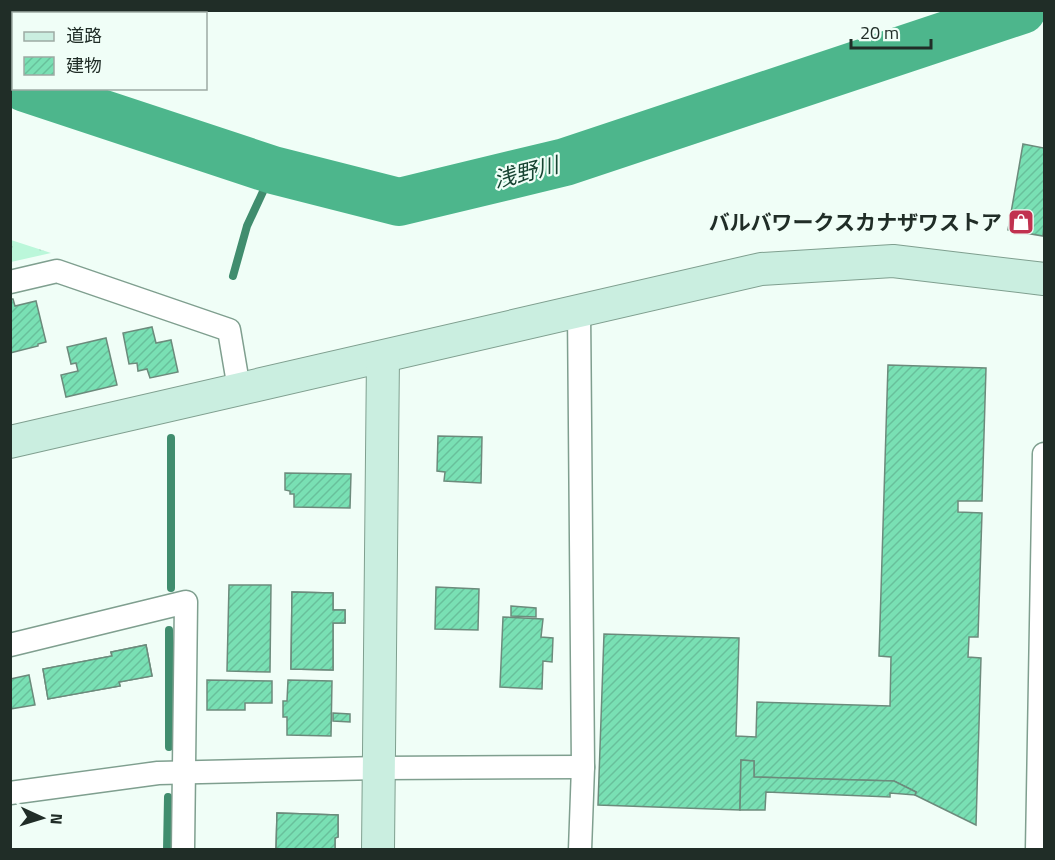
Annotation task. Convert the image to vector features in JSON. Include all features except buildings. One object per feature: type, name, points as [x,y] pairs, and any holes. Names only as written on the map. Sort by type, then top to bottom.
[{"type":"street","points":[[10,442],[383,357],[579,309],[761,269],[893,261],[1044,279]]},
{"type":"street","points":[[10,282],[57,271],[229,330],[239,389]]},
{"type":"street","points":[[579,309],[583,767],[580,849]]},
{"type":"street","points":[[378,849],[383,357]]},
{"type":"street","points":[[1037,849],[1043,654],[1044,454]]},
{"type":"street","points":[[10,645],[186,602],[183,849]]},
{"type":"street","points":[[10,793],[158,773],[380,768],[583,767]]},
{"type":"green space","points":[[11,240],[51,253],[11,262]]},
{"type":"waterway","name":"浅野川","points":[[31,90],[273,170],[399,202],[565,162],[1022,10]]},
{"type":"waterway","points":[[233,276],[247,226],[273,170]]},
{"type":"waterway","points":[[171,438],[171,588]]},
{"type":"waterway","points":[[169,630],[169,747]]},
{"type":"waterway","points":[[167,850],[168,797]]},
{"type":"place","name":"バルバワークスカナザワストア","points":[[1021,222]]}]
